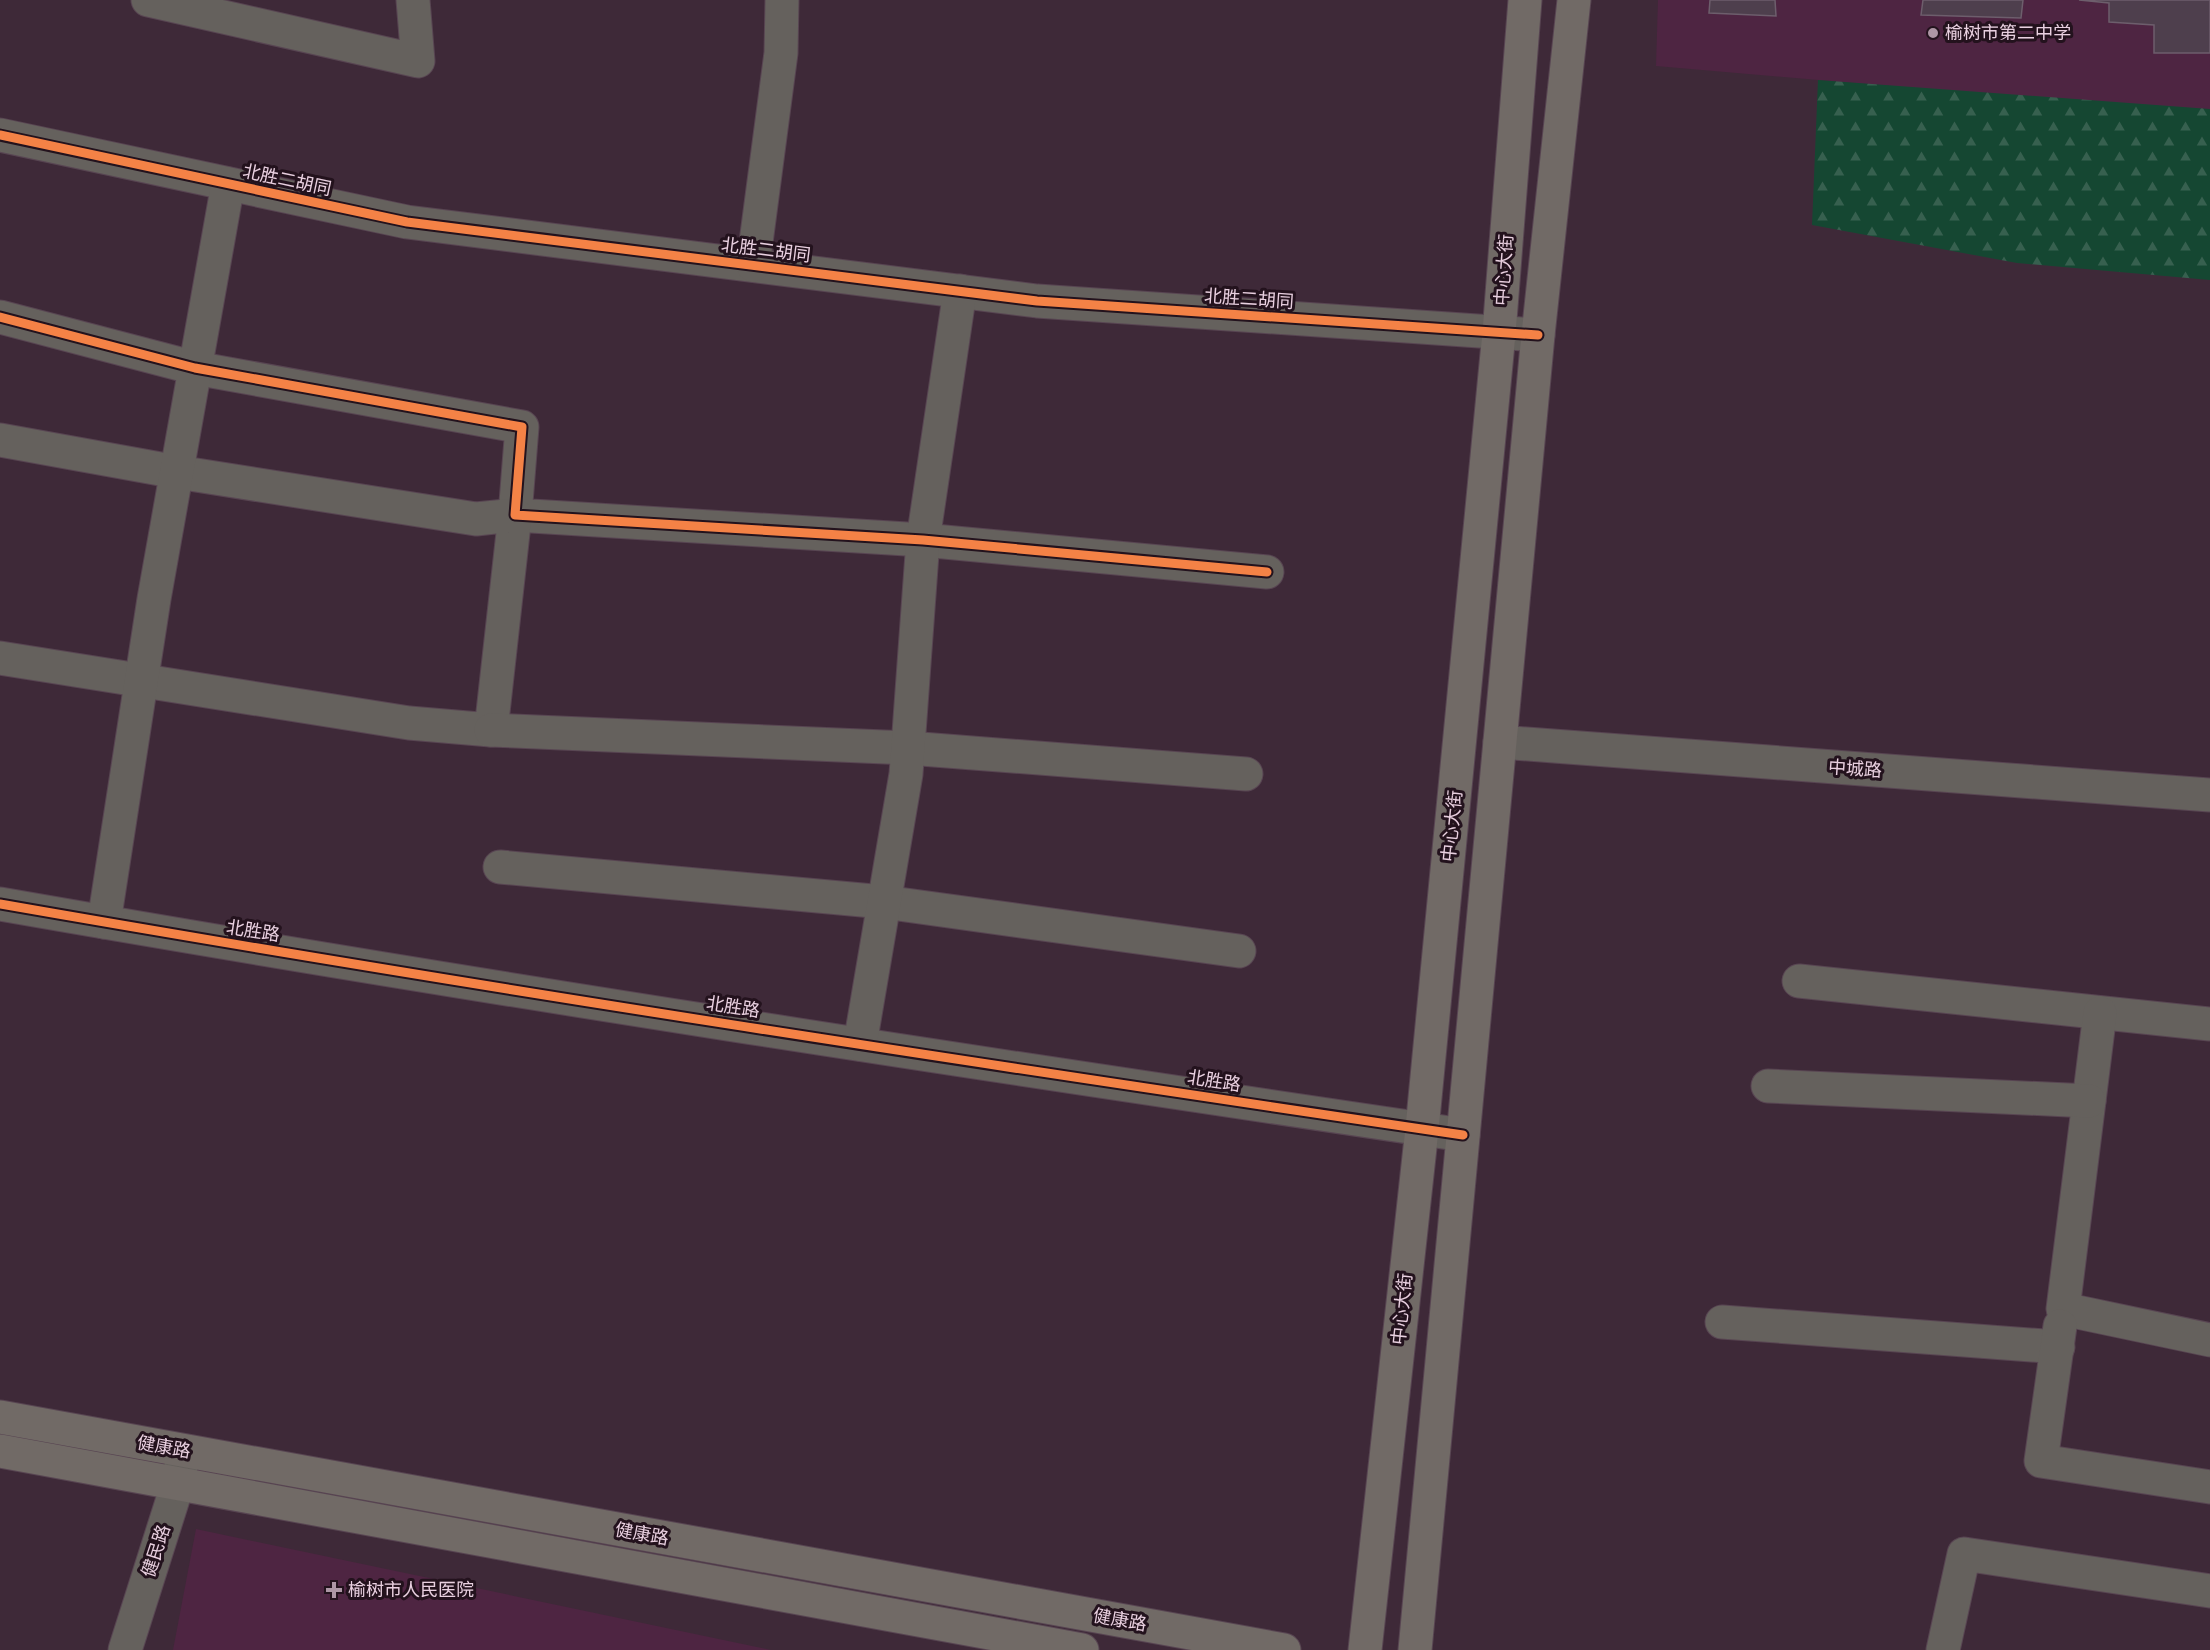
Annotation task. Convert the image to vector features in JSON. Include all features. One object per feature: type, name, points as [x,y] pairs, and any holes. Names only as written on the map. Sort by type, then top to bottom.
[{"type":"main road","name":"中心大街","points":[[1365,1650],[1422,1129],[1499,333],[1525,0]]},
{"type":"main road","points":[[1415,1650],[1538,335],[1574,0]]},
{"type":"main road","name":"健康路","points":[[0,1417],[1284,1650]]},
{"type":"main road","name":"健康路","points":[[0,1451],[1082,1650]]},
{"type":"street","points":[[148,0],[418,61],[413,0]]},
{"type":"street","points":[[753,265],[781,53],[782,0]]},
{"type":"street","name":"北胜二胡同","points":[[0,135],[406,222],[1037,301],[1538,335]]},
{"type":"street","points":[[104,922],[141,680],[228,184]]},
{"type":"street","points":[[860,1044],[906,774],[923,540],[960,291]]},
{"type":"street","points":[[0,317],[195,368],[522,427],[515,515],[491,730]]},
{"type":"street","points":[[0,440],[177,472],[476,519],[515,515],[923,540],[1267,572]]},
{"type":"street","points":[[0,658],[408,723],[491,730],[908,748],[1246,774]]},
{"type":"street","name":"中城路","points":[[1500,742],[2210,795]]},
{"type":"street","points":[[500,867],[884,902],[1239,951]]},
{"type":"street","name":"北胜路","points":[[0,904],[225,944],[860,1044],[1463,1135]]},
{"type":"street","points":[[1799,981],[2210,1024]]},
{"type":"street","points":[[2100,1012],[2063,1309],[2041,1461],[2210,1487]]},
{"type":"street","points":[[1768,1086],[2089,1101]]},
{"type":"street","points":[[2063,1309],[2210,1340]]},
{"type":"street","points":[[1722,1322],[2058,1347]]},
{"type":"street","name":"健民路","points":[[125,1650],[178,1483],[184,1451]]},
{"type":"street","points":[[1943,1650],[1964,1554],[2210,1592]]},
{"type":"shaded area","name":"榆树市第二中学","points":[[1658,0],[2210,0],[2210,110],[2005,96],[1656,66]]},
{"type":"shaded area","name":"榆树市人民医院","points":[[196,1529],[771,1650],[173,1650]]},
{"type":"green space","points":[[1818,80],[2210,109],[2210,280],[2017,263],[1812,225]]},
{"type":"building","points":[[1710,0],[1775,0],[1776,16],[1709,13]]},
{"type":"building","points":[[1923,0],[2023,0],[2021,18],[1921,15]]},
{"type":"building","points":[[2079,0],[2210,0],[2210,53],[2154,53],[2154,25],[2109,22],[2109,3]]},
{"type":"cycle path","points":[[0,135],[407,222],[1037,301],[1538,335]]},
{"type":"cycle path","points":[[0,317],[195,368],[522,427],[515,515],[923,540],[1267,572]]},
{"type":"cycle path","points":[[0,904],[365,966],[730,1024],[1463,1135]]},
{"type":"place","name":"榆树市第二中学","points":[[1933,33]]},
{"type":"place","name":"榆树市人民医院","points":[[334,1590]]}]
